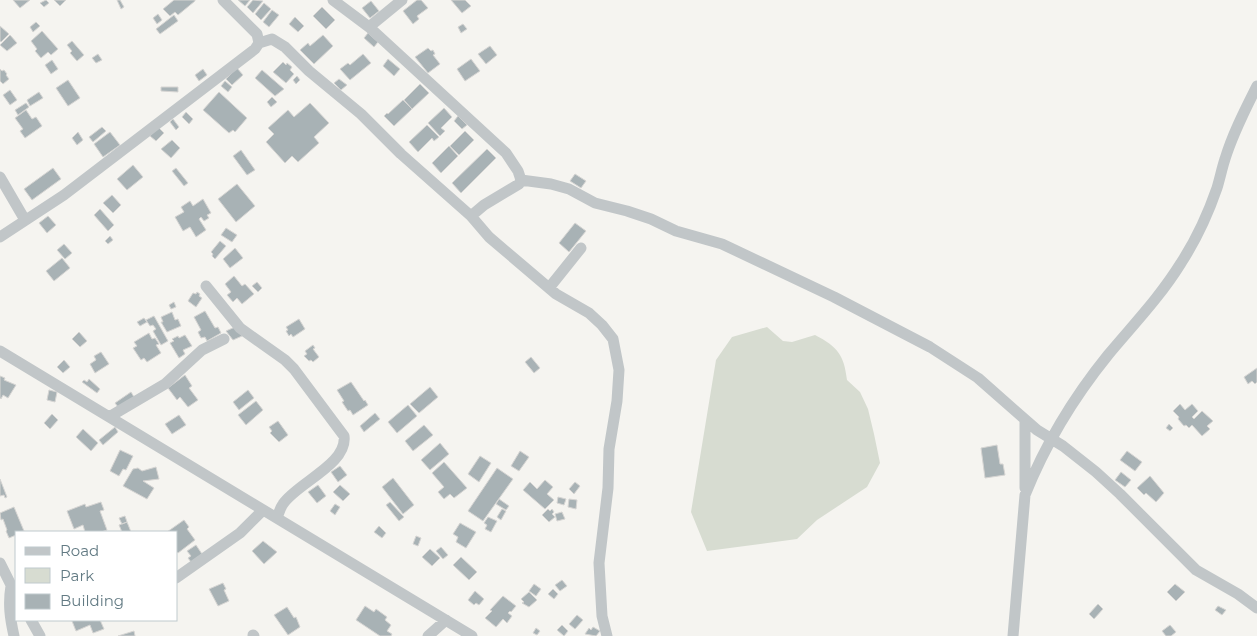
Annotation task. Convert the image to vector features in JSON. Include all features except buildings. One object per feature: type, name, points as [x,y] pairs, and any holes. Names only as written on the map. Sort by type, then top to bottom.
[{"type":"street","points":[[224,0],[256,34],[259,43]]},
{"type":"street","points":[[333,0],[369,27],[506,153],[521,175],[521,180],[515,188],[471,216]]},
{"type":"street","points":[[369,27],[402,0]]},
{"type":"street","points":[[0,237],[79,183],[255,49],[259,43],[272,39],[285,47],[310,72],[361,114],[401,154],[471,216],[489,237],[549,288],[588,313],[602,325],[613,339],[618,370],[617,402],[609,449],[608,488],[599,563],[602,616],[607,636]]},
{"type":"street","points":[[1025,495],[1032,476],[1051,440],[1082,388],[1165,287],[1181,263],[1204,221],[1236,130],[1257,86]]},
{"type":"street","points":[[0,177],[25,220]]},
{"type":"street","points":[[521,180],[569,188],[595,203],[627,211],[651,219],[676,231],[722,244],[930,347],[978,378],[1025,420],[1090,467],[1196,570],[1238,594],[1257,608]]},
{"type":"street","points":[[549,288],[581,248]]},
{"type":"street","points":[[206,286],[240,328],[286,360],[344,436],[345,444],[343,448],[333,460],[285,501],[277,518]]},
{"type":"street","points":[[109,417],[164,384],[202,350],[224,339]]},
{"type":"street","points":[[0,351],[472,636]]},
{"type":"street","points":[[1013,636],[1025,495],[1025,420]]},
{"type":"street","points":[[178,577],[240,533],[264,510]]},
{"type":"street","points":[[0,563],[9,598],[8,611],[14,636]]},
{"type":"street","points":[[428,636],[446,620]]},
{"type":"street","points":[[32,621],[40,636]]},
{"type":"green space","points":[[767,327],[783,341],[792,342],[815,335],[839,353],[844,364],[847,380],[860,392],[868,409],[880,463],[867,487],[817,520],[797,539],[707,551],[691,512],[716,360],[732,337]]}]
